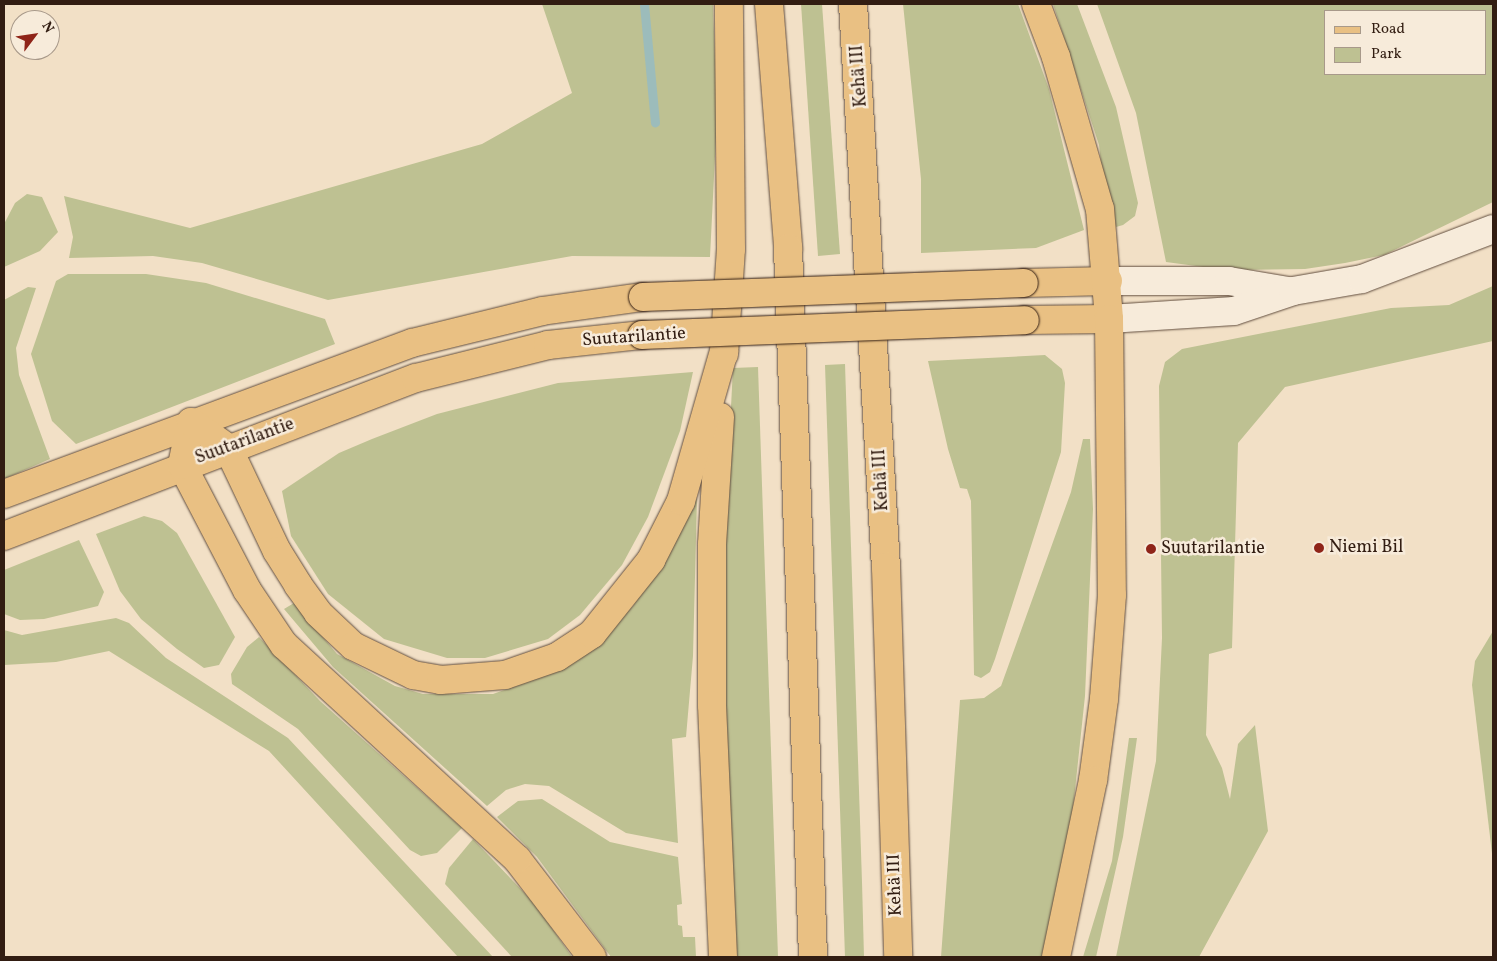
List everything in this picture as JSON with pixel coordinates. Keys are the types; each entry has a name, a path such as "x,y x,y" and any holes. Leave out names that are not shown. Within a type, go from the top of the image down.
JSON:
{"main road":[{"path":"724,957 712,696 712,545 730,249 729,4"},
{"path":"768,4 788,248 813,957"},
{"name":"Kehä III","path":"853,4 886,567 898,957"},
{"path":"1036,4 1095,191 1106,246 1109,319 1112,595 1104,699 1093,780 1056,957"},
{"name":"Suutarilantie","path":"4,494 191,422 412,343 542,311 642,298 1108,281"},
{"name":"Suutarilantie","path":"4,536 182,465 416,378 548,345 642,335 1025,320 1109,319"},
{"path":"592,957 517,859 284,645 247,590 182,465 191,422 228,448 293,576 318,613 354,646 413,675 441,680 505,675 556,657 592,634 651,560 687,483 724,351"}],"street":[{"name":"Suutarilantie","path":"1109,319 1214,314 1293,292 1362,279 1493,229"},
{"name":"Suutarilantie","path":"1108,281 1228,281 1293,292"}],"green space":[{"path":"542,4 713,4 717,116 710,257 572,256 328,300 202,263 153,256 69,258 73,237 64,196 190,228 482,144 572,93"},
{"path":"801,4 822,4 840,254 818,256"},
{"path":"903,4 1018,4 1049,89 1084,230 1036,248 921,253 921,179"},
{"path":"1053,4 1077,4 1116,107 1138,203 1135,216 1123,225 1116,227 1105,198 1099,145"},
{"path":"1097,4 1493,4 1493,202 1384,255 1345,263 1305,269 1226,270 1166,262 1136,113"},
{"path":"27,194 42,197 58,232 40,251 4,267 4,224 15,203"},
{"path":"68,274 146,274 206,283 325,319 335,344 76,444 52,421 31,354 56,281"},
{"path":"1493,286 1493,341 1285,387 1238,443 1232,648 1209,654 1206,735 1222,768 1230,799 1238,744 1255,725 1268,831 1199,957 1116,957 1156,761 1162,638 1159,386 1165,362 1182,349 1391,308 1449,305"},
{"path":"28,287 36,288 16,348 19,375 50,459 4,479 4,300"},
{"path":"1045,355 1062,369 1065,383 1061,452 995,659 990,672 981,678 974,675 971,501 967,489 960,488 948,449 928,361"},
{"path":"845,364 864,957 845,957 825,365"},
{"path":"758,367 778,957 733,957 724,780 725,523 733,368"},
{"path":"693,372 680,431 648,517 622,565 580,615 548,639 485,658 447,658 384,639 328,594 291,536 282,491 339,453 372,439 437,414 558,383"},
{"path":"1083,439 1090,439 1093,509 1085,696 1072,818 1042,957 941,957 960,700 984,698 1001,686 1071,492"},
{"path":"697,498 693,656 686,737 672,739 678,843 626,833 549,786 525,784 506,790 487,806 333,667 284,609 294,603 337,654 395,686 423,694 493,694 555,672 599,640 633,606"},
{"path":"144,516 162,521 177,533 235,637 219,665 204,668 177,649 141,619 120,591 96,534"},
{"path":"79,540 104,592 98,606 44,619 20,620 4,614 4,570"},
{"path":"116,618 129,623 166,658 288,738 493,957 458,957 269,751 109,651 56,662 4,665 4,630 22,635"},
{"path":"1493,631 1493,862 1472,685 1475,661"},
{"path":"259,637 320,701 462,828 437,853 421,856 410,850 298,729 232,684 231,674 247,647"},
{"path":"1129,738 1137,738 1123,837 1096,957 1083,957 1112,861"},
{"path":"542,799 610,842 678,857 682,904 677,905 678,925 682,926 683,937 695,937 696,957 611,957 537,857 497,817 518,801"},
{"path":"473,839 535,904 572,957 512,957 445,884 449,868"}],"waterway":[{"path":"644,4 655,122"}],"place":[{"name":"Niemi Bil","path":"1319,548"},
{"name":"Suutarilantie","path":"1151,549"}]}
